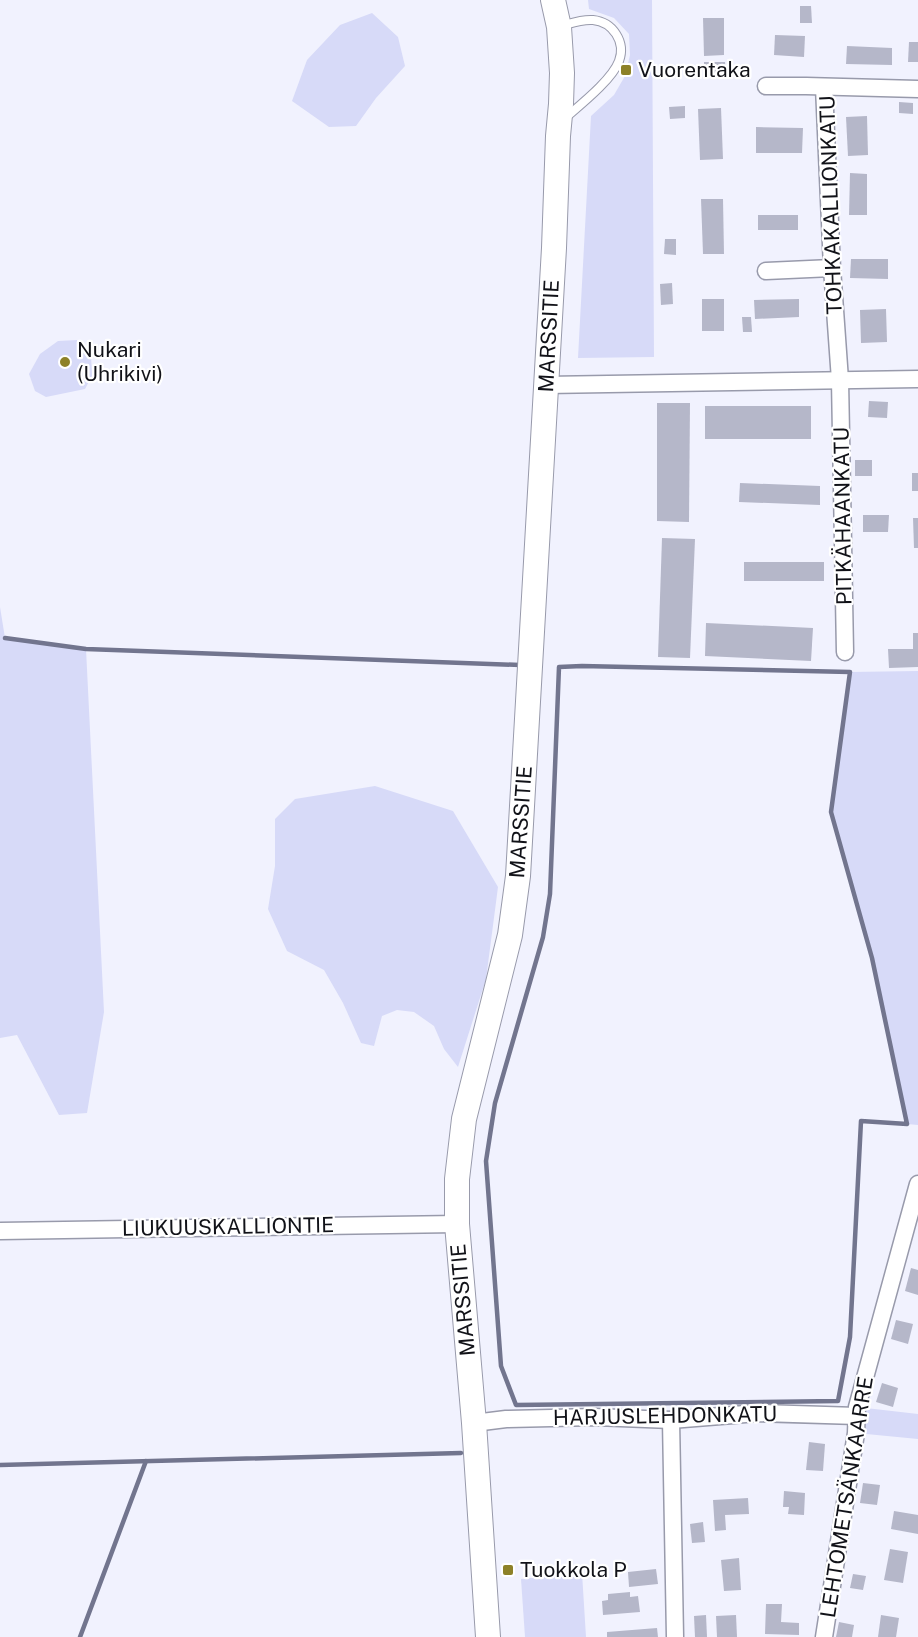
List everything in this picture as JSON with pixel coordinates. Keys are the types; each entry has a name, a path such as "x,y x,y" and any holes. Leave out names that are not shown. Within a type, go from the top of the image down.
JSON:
{"main road":[{"name":"MARSSITIE","path":"488,1637 474,1423 457,1224 457,1179 464,1119 510,935 518,876 562,73 559,27 553,0"}],"street":[{"path":"766,86 824,87"},
{"name":"TOHKAKALLIONKATU","path":"840,380 832,268 824,87 918,89"},
{"path":"766,271 832,268"},
{"path":"546,385 918,379"},
{"name":"PITKÄHAANKATU","path":"840,380 845,652"},
{"name":"LEHTOMETSÄNKAARRE","path":"824,1637 856,1433 857,1407 918,1184"},
{"name":"LIUKUUSKALLIONTIE","path":"0,1231 457,1224"},
{"name":"HARJUSLEHDONKATU","path":"474,1423 506,1419 595,1417 671,1419 758,1413 857,1416"},
{"path":"671,1419 675,1637"}],"lane":[{"path":"559,27 582,20 596,20 609,26 618,34 622,49 619,62 607,79 559,123"}],"shaded area":[{"path":"588,0 652,0 654,357 578,358 591,116 614,95 625,76 630,55 629,34 614,18 589,9"},
{"path":"372,13 398,37 405,66 376,98 356,126 329,127 292,101 307,60 340,25"},
{"path":"77,340 91,354 92,376 85,389 46,397 35,391 29,374 40,354 58,341"},
{"path":"0,607 5,638 86,649 104,1012 87,1113 59,1115 17,1035 0,1038"},
{"path":"918,671 918,1125 907,1124 872,958 831,812 850,672"},
{"path":"375,786 453,811 498,887 486,979 458,1067 444,1049 434,1026 414,1012 397,1010 382,1016 374,1046 361,1043 343,1003 324,970 287,951 268,909 275,866 275,819 295,799"},
{"path":"857,1407 918,1414 918,1439 856,1433"},
{"path":"582,1573 586,1637 525,1637 521,1579"}],"building":[{"path":"800,6 811,6 812,23 800,23"},
{"path":"703,18 724,18 724,55 704,56"},
{"path":"775,35 805,36 804,57 774,55"},
{"path":"909,42 918,42 918,62 908,62"},
{"path":"847,46 892,48 892,65 846,64"},
{"path":"704,62 725,62 726,72 704,73"},
{"path":"899,102 913,103 913,114 899,113"},
{"path":"685,106 685,118 670,119 669,107"},
{"path":"721,108 723,159 700,160 698,109"},
{"path":"867,116 868,155 848,156 846,117"},
{"path":"756,127 803,128 802,153 756,153"},
{"path":"850,173 867,174 867,215 849,215"},
{"path":"701,199 723,199 724,254 703,254"},
{"path":"758,215 798,215 798,230 758,230"},
{"path":"665,239 676,239 676,255 664,254"},
{"path":"851,259 888,259 888,279 850,278"},
{"path":"672,283 673,304 661,305 660,284"},
{"path":"702,299 724,299 724,331 702,331"},
{"path":"799,299 799,317 755,319 754,300"},
{"path":"886,309 887,342 861,343 860,310"},
{"path":"742,317 751,317 752,332 743,332"},
{"path":"869,401 888,402 887,418 868,417"},
{"path":"657,403 690,403 689,522 657,521"},
{"path":"705,406 811,406 811,439 705,439"},
{"path":"855,460 872,460 872,476 855,476"},
{"path":"912,473 918,473 918,491 912,491"},
{"path":"740,483 820,486 820,505 739,502"},
{"path":"863,515 889,515 888,532 863,532"},
{"path":"913,518 918,518 918,548 914,548"},
{"path":"662,538 695,539 690,658 658,657"},
{"path":"744,562 824,562 824,581 744,581"},
{"path":"706,623 813,628 811,661 705,656"},
{"path":"913,633 918,633 918,667 889,668 888,649 913,649"},
{"path":"911,1268 918,1270 918,1295 905,1291"},
{"path":"896,1320 913,1324 908,1344 891,1339"},
{"path":"882,1383 898,1388 893,1407 876,1402"},
{"path":"809,1442 825,1444 823,1471 806,1470"},
{"path":"863,1483 880,1485 877,1505 860,1503"},
{"path":"784,1491 805,1493 804,1515 788,1514 789,1507 783,1507"},
{"path":"748,1498 749,1514 725,1515 726,1530 715,1531 713,1500"},
{"path":"894,1511 918,1515 918,1534 891,1529"},
{"path":"703,1522 705,1542 692,1543 690,1524"},
{"path":"890,1549 908,1552 903,1583 884,1580"},
{"path":"739,1558 741,1590 724,1591 721,1560"},
{"path":"656,1569 658,1584 629,1587 628,1572"},
{"path":"853,1574 866,1576 863,1590 850,1588"},
{"path":"630,1592 630,1597 638,1596 640,1612 603,1615 602,1601 608,1600 608,1594"},
{"path":"766,1604 782,1604 781,1622 799,1623 799,1635 765,1634"},
{"path":"706,1615 707,1637 695,1637 694,1616"},
{"path":"736,1615 737,1637 717,1637 716,1616"},
{"path":"881,1615 899,1618 896,1637 878,1637"},
{"path":"839,1622 854,1625 852,1637 836,1637"},
{"path":"657,1628 658,1637 607,1637 607,1632"}],"waterway":[{"path":"5,638 86,649 520,665"},
{"path":"582,666 850,672 831,812 872,958 907,1124 861,1121 850,1337 838,1401 516,1405 501,1366 486,1161 495,1103 543,937 550,894 559,667 582,666"},
{"path":"0,1465 461,1453"},
{"path":"80,1637 146,1461"}],"place":[{"name":"Vuorentaka","path":"626,70"},
{"name":"Nukari (Uhrikivi)","path":"65,362"},
{"name":"Tuokkola P","path":"508,1570"}]}
